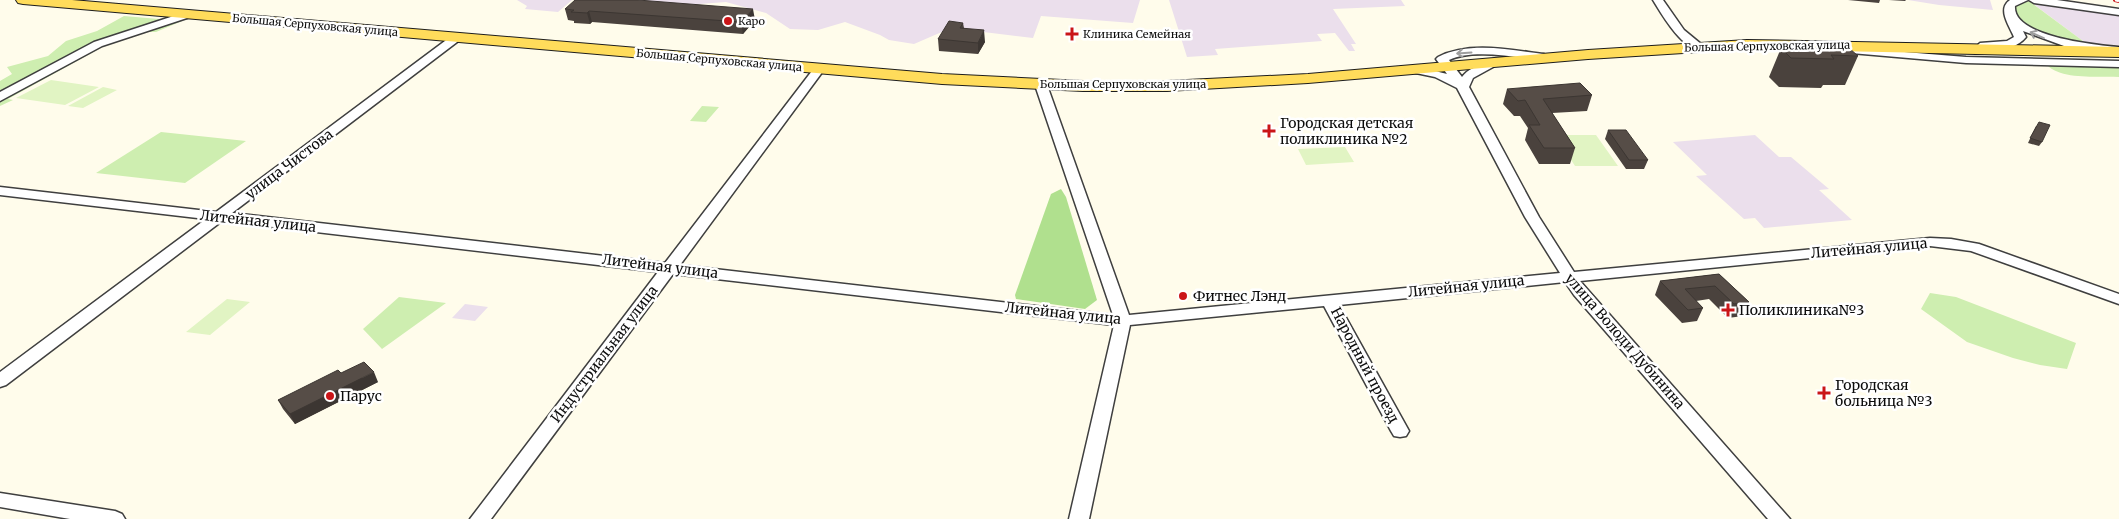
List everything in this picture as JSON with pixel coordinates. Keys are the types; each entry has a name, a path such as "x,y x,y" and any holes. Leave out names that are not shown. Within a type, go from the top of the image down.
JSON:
{"main road":[{"name":"Большая Серпуховская улица","path":"23,0 819,69 1041,85 1164,86 1415,70 1544,57 1697,46 1791,44 2119,51"},
{"name":"Большая Серпуховская улица","path":"1448,67 1488,67 1752,50 2119,58"}],"street":[{"path":"1658,0 1680,32 1697,46"},
{"path":"1940,47 2011,44 2020,37 2009,13 2010,5 2023,0"},
{"path":"2034,0 2119,12"},
{"path":"0,96 98,44 189,14"},
{"path":"2012,20 2037,35 2056,42 2119,51"},
{"name":"улица Чистова","path":"0,382 457,37"},
{"path":"1855,51 1966,60 2119,64"},
{"name":"улица Володи Дубинина","path":"1448,67 1462,86 1528,210 1568,277 1780,519"},
{"path":"1415,70 1438,74 1462,86 1471,72 1488,67"},
{"name":"Индустриальная улица","path":"480,519 819,69"},
{"path":"1041,85 1123,321 1079,519"},
{"name":"Литейная улица","path":"0,190 1123,321 1906,243 1950,243 1974,247 2119,299"},
{"name":"Народный проезд","path":"1329,300 1400,431"},
{"path":"0,500 115,519"}],"shaded area":[{"path":"517,0 572,0 558,12 525,9 527,6"},
{"path":"633,0 1140,0 1133,23 1041,16 1033,38 951,28 914,44 889,40 845,22 818,30 790,29 766,13 726,2 686,5"},
{"path":"1169,0 1401,0 1405,6 1333,9 1356,44 1351,44 1355,51 1349,51 1335,33 1317,34 1322,41 1215,49 1218,55 1187,57"},
{"path":"1908,0 1990,0 1993,10 1939,5"},
{"path":"2032,3 2085,9 2119,16 2119,45 2087,44"},
{"path":"1755,135 1779,157 1791,157 1829,189 1819,190 1852,220 1764,228 1755,218 1744,219 1696,176 1707,175 1673,142"},
{"path":"465,304 488,307 475,321 452,318"}],"green space":[{"path":"2030,1 2084,9 2033,4 2087,44 2057,40 2039,34 2022,23 2014,16 2014,8 2017,3"},
{"path":"2086,9 2119,14 2119,16"},
{"path":"124,16 182,21 156,32 145,32 115,40 8,99 13,100 0,106 0,81 12,74 7,67 48,56 66,41 97,31"},
{"path":"2047,65 2119,66 2119,77 2071,75 2053,70"},
{"path":"51,80 99,87 65,105 16,98"},
{"path":"103,87 117,90 83,108 68,106"},
{"path":"702,106 719,107 706,122 690,121"},
{"path":"161,132 246,141 185,183 96,173"},
{"path":"1555,135 1596,135 1618,166 1575,166"},
{"path":"1345,147 1354,162 1306,165 1298,149"},
{"path":"1061,189 1066,197 1097,300 1085,309 1016,299 1015,295 1051,194"},
{"path":"1930,293 1956,297 2076,343 2067,369 2013,358 1967,342 1921,309"},
{"path":"399,297 446,303 382,349 363,329"},
{"path":"227,299 250,302 210,335 186,332"}],"building":[{"path":"575,0 638,0 753,9 741,22 589,11 587,13 571,12 574,10 565,9"},
{"path":"949,21 963,23 960,28 984,30 978,43 938,39"},
{"path":"1781,48 1849,48 1858,56 1831,55 1834,59 1791,58"},
{"path":"1580,83 1592,95 1543,99 1575,148 1544,148 1529,125 1540,125 1525,100 1518,101 1507,89"},
{"path":"2039,122 2050,125 2042,142 2030,138"},
{"path":"1608,130 1626,130 1648,160 1629,160"},
{"path":"1719,274 1749,302 1734,304 1715,286 1685,289 1703,308 1688,310 1660,281"},
{"path":"364,362 374,372 290,414 278,400 338,370 341,373"}],"railway":[{"path":"2115,0 2119,1"}],"place":[{"name":"Каро","path":"728,21"},
{"name":"Клиника Семейная","path":"1072,34"},
{"name":"Городская детская поликлиника №2","path":"1269,131"},
{"name":"Фитнес Лэнд","path":"1183,296"},
{"name":"Поликлиника№3","path":"1728,310"},
{"name":"Городская больница №3","path":"1824,393"},
{"name":"Парус","path":"330,396"}]}
